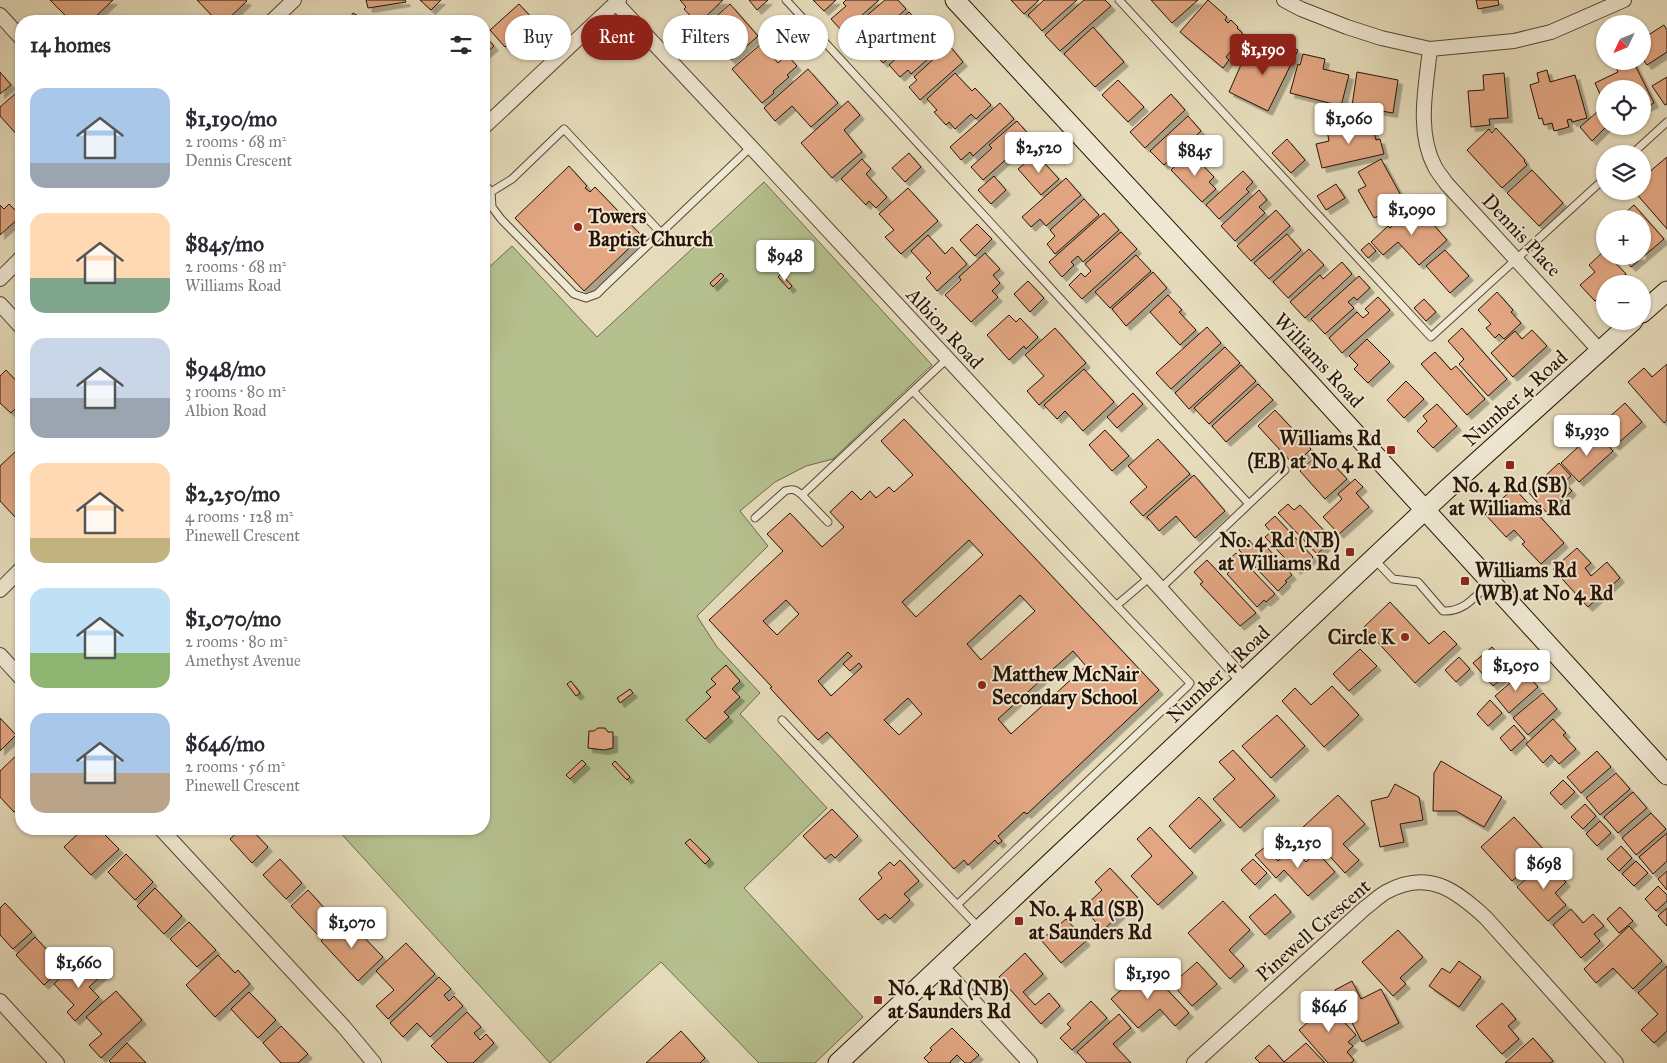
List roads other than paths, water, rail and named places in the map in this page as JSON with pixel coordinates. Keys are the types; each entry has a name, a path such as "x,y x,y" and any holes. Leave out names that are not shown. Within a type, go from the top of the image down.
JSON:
{"main road":[{"name":"Williams Road","path":"955,0 1491,581 1667,775"},
{"path":"1651,305 1667,291"},
{"name":"Number 4 Road","path":"838,1063 1425,510 1624,330"}],"street":[{"path":"278,15 294,0"},
{"path":"1284,0 1301,9 1347,27 1381,38 1430,49 1514,41 1551,32 1624,0"},
{"path":"490,121 618,2"},
{"name":"Albion Road","path":"618,2 1244,681"},
{"path":"0,15 15,31"},
{"name":"Dennis Place","path":"1430,49 1424,118 1429,153 1435,168 1446,183 1600,351"},
{"path":"0,279 15,264"},
{"path":"0,304 15,320"},
{"path":"0,590 15,575"},
{"path":"0,655 15,671"},
{"path":"167,835 344,1027 374,1063"},
{"name":"Pinewell Crescent","path":"1194,1063 1365,908 1385,892 1398,886 1416,882 1440,884 1467,901 1486,918 1614,1062"},
{"path":"941,966 1030,1063"},
{"path":"0,1001 57,1063"}],"lane":[{"path":"786,0 1249,504"},
{"path":"1119,0 1431,337 1596,186"},
{"path":"1642,145 1667,122"},
{"path":"661,233 564,129 512,178 491,192 492,207 501,219 574,294 586,298 596,294 661,233 751,147"},
{"path":"802,495 947,359"},
{"path":"914,391 1190,683 957,905"},
{"path":"1160,589 1285,470"},
{"path":"755,518 786,491 791,489 797,490 828,522"},
{"path":"1374,558 1394,579 1418,582 1443,611 1452,612 1462,608 1491,581"},
{"path":"1117,605 1150,577"},
{"path":"782,720 980,930"}],"place":[{"name":"Towers Baptist Church","path":"578,227"},
{"name":"Williams Rd (EB) at No 4 Rd","path":"1391,450"},
{"name":"No. 4 Rd (SB) at Williams Rd","path":"1510,465"},
{"name":"No. 4 Rd (NB) at Williams Rd","path":"1350,552"},
{"name":"Williams Rd (WB) at No 4 Rd","path":"1465,581"},
{"name":"Circle K","path":"1405,637"},
{"name":"Matthew McNair Secondary School","path":"982,685"},
{"name":"No. 4 Rd (SB) at Saunders Rd","path":"1019,921"},
{"name":"No. 4 Rd (NB) at Saunders Rd","path":"878,1000"}]}
